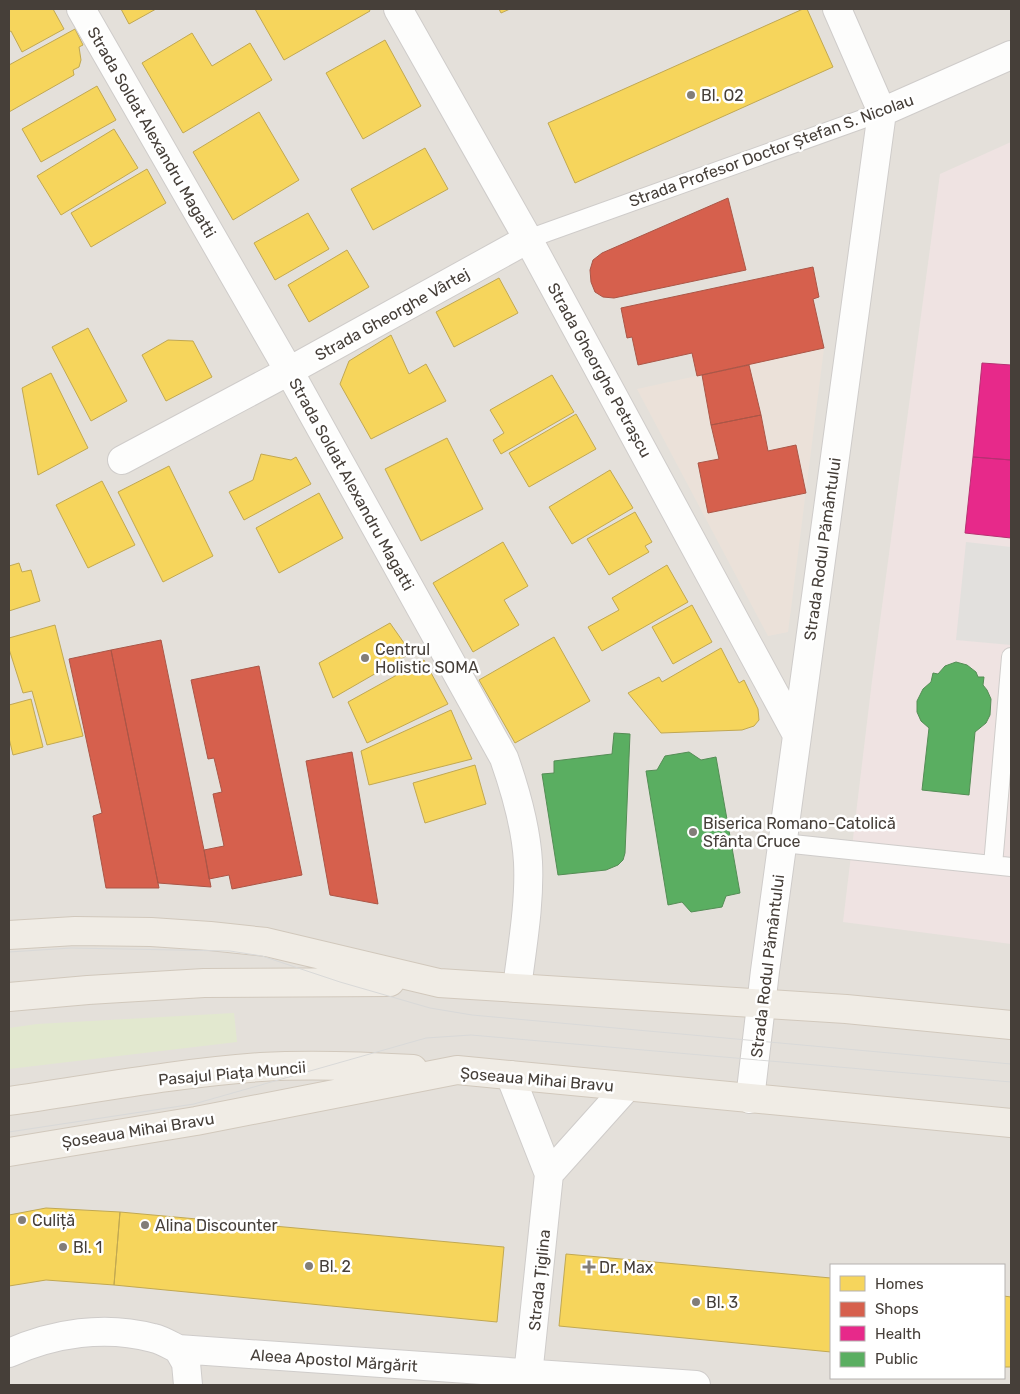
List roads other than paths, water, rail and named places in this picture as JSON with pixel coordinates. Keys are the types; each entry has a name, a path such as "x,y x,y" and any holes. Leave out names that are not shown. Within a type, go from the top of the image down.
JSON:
{"main road":[{"path":"9,935 94,932 210,936 266,942 439,983"},
{"path":"9,997 204,983 439,983 846,1009 1011,1025"},
{"name":"Pasajul Piața Muncii","path":"9,1101 201,1073 261,1067 330,1065 457,1070"},
{"name":"Șoseaua Mihai Bravu","path":"9,1152 196,1122 457,1070 1011,1123"}],"street":[{"name":"Strada Soldat Alexandru Magatti","path":"81,9 289,371 504,758 517,794 524,827 528,863 527,893 517,988"},
{"name":"Strada Gheorghe Petrașcu","path":"398,9 528,239 797,735"},
{"path":"837,9 882,112"},
{"name":"Strada Profesor Doctor Ștefan S. Nicolau","path":"882,112 1011,55"},
{"name":"Strada Rodul Pământului","path":"750,1099 761,1004 882,112"},
{"name":"Strada Gheorghe Vârtej","path":"122,460 289,371 528,239"},
{"path":"510,1075 549,1174 627,1087"},
{"name":"Strada Țiglina","path":"528,1380 549,1174"},
{"path":"9,1353 47,1339 87,1332 120,1332 155,1338 178,1349 186,1363 188,1385"},
{"name":"Aleea Apostol Mărgărit","path":"178,1349 528,1380 696,1385"}],"lane":[{"name":"Strada Profesor Doctor Ștefan S. Nicolau","path":"528,239 882,112"},
{"path":"993,866 1011,658"},
{"path":"783,843 1011,867"}],"tram line":[{"path":"9,952 71,948 230,951 262,956 340,982 430,1008 472,1015 1011,1064"},
{"path":"9,1132 194,1104 426,1038 471,1035 1011,1082"}],"place":[{"name":"Bl. O2","path":"691,95"},
{"name":"Centrul Holistic SOMA","path":"365,658"},
{"name":"Biserica Romano-Catolică Sfânta Cruce","path":"693,832"},
{"name":"Culiță","path":"22,1220"},
{"name":"Alina Discounter","path":"145,1225"},
{"name":"Bl. 1","path":"63,1247"},
{"name":"Bl. 2","path":"309,1266"},
{"name":"Dr. Max","path":"589,1267"},
{"name":"Bl. 3","path":"696,1302"}]}
